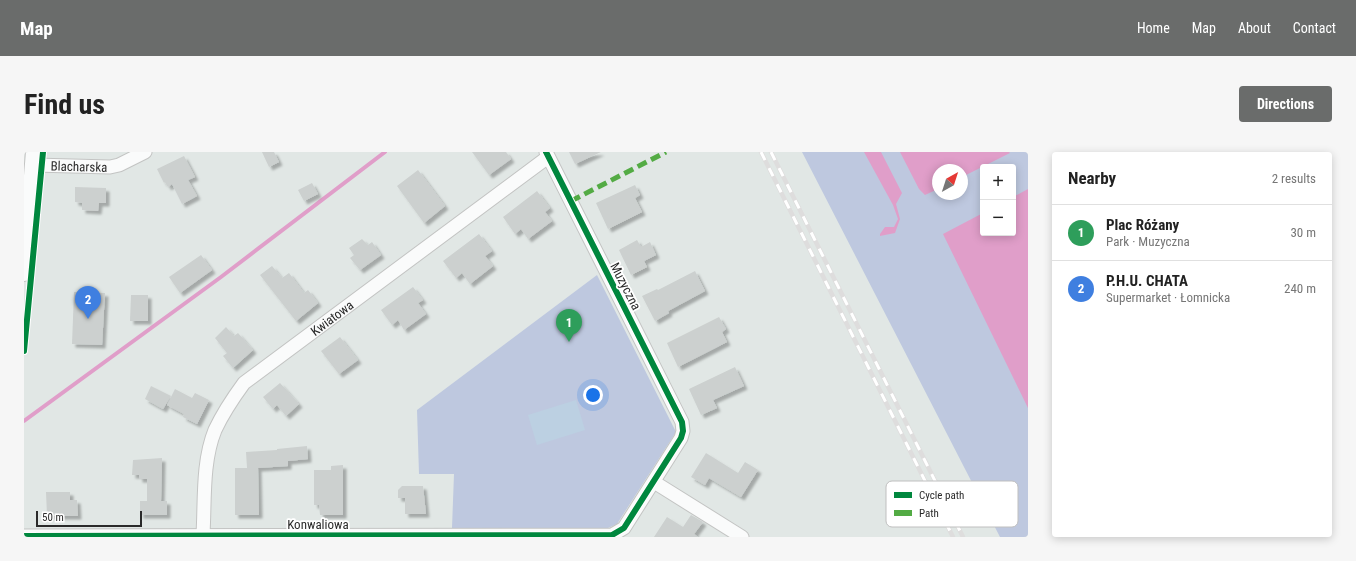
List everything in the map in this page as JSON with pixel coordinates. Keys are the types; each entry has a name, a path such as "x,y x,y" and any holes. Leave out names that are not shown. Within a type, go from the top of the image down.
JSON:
{"street":[{"name":"Blacharska","path":"34,159 110,167 120,165 145,152"},
{"name":"Muzyczna","path":"547,154 682,422 683,431 681,438 654,482"},
{"name":"Kwiatowa","path":"203,534 207,465 215,432 228,406 244,383 547,154"},
{"path":"24,273 34,159"},
{"path":"654,482 742,537"},
{"name":"Konwaliowa","path":"24,536 203,534 289,536 612,535 624,528 654,482"}],"shaded area":[{"path":"802,152 1028,152 1028,537 1000,537 995,527 1018,527 1018,481 971,481"},
{"path":"864,152 881,152 902,193 896,204 900,219 895,233 880,236 885,227 894,227 898,219 893,205"},
{"path":"900,152 1010,153 988,164 980,164 980,168 968,174 968,164 932,164 932,192 925,195 919,189"},
{"path":"1028,189 1028,408 943,234 980,215 980,236 1016,236 1016,195"},
{"path":"597,275 676,432 617,524 608,528 452,528 454,474 419,474 417,410"},
{"path":"576,400 585,430 537,445 528,415"}],"building":[{"path":"262,152 274,152 279,162 269,167"},
{"path":"472,152 506,152 511,159 489,175"},
{"path":"569,152 601,152 575,164"},
{"path":"184,156 195,177 188,180 197,196 182,204 172,184 168,187 165,182 164,183 157,169"},
{"path":"418,170 445,206 424,223 397,186"},
{"path":"312,183 318,194 304,201 298,190"},
{"path":"635,185 640,195 635,198 642,212 608,229 596,203"},
{"path":"75,187 106,188 106,203 99,203 98,211 82,210 82,203 75,202"},
{"path":"537,191 550,208 545,212 552,221 528,239 521,229 515,234 503,217"},
{"path":"479,234 492,251 485,256 493,266 470,284 462,273 456,278 443,261"},
{"path":"362,239 368,245 372,242 381,255 360,270 350,258 354,255 349,248"},
{"path":"637,240 641,247 650,242 656,255 644,261 647,267 631,275 619,250"},
{"path":"201,255 212,270 180,293 169,277"},
{"path":"272,266 282,278 289,273 304,293 308,290 318,303 296,321 260,275"},
{"path":"695,271 705,291 668,311 669,313 655,321 642,296 657,289 658,290"},
{"path":"413,287 423,300 418,303 426,314 404,330 398,320 392,325 381,310"},
{"path":"74,292 105,293 102,345 72,344"},
{"path":"131,295 148,295 148,321 130,321"},
{"path":"719,317 726,329 722,332 727,342 678,367 667,343"},
{"path":"226,327 234,336 238,333 253,350 233,368 223,356 227,353 215,338"},
{"path":"340,337 358,360 339,374 321,351"},
{"path":"735,367 744,386 713,400 717,408 701,415 689,389"},
{"path":"280,383 299,404 286,416 277,405 273,409 263,397"},
{"path":"151,386 171,396 163,409 145,399"},
{"path":"175,389 192,398 195,393 209,400 197,424 183,417 184,414 167,405"},
{"path":"307,446 308,459 288,461 288,466 258,468 259,515 235,515 235,468 247,468 246,452"},
{"path":"706,453 738,473 745,462 758,470 741,497 709,478 705,485 691,477"},
{"path":"162,458 161,501 167,501 167,515 140,515 140,501 147,501 147,479 139,479 139,475 132,475 133,460"},
{"path":"343,465 343,515 320,515 319,505 314,505 314,470 331,470 331,466"},
{"path":"402,486 423,486 426,514 405,514 405,498 398,498 398,490"},
{"path":"46,492 70,492 70,500 77,500 78,516 47,516"},
{"path":"691,515 703,522 694,534 698,537 654,537 667,517 683,527"}],"waterway":[{"path":"24,421 221,277 385,152"}],"railway":[{"path":"761,152 925,481"},
{"path":"771,152 935,481"},
{"path":"948,527 953,537"},
{"path":"958,527 963,537"}],"marked path":[{"path":"571,201 666,152"}],"cycle path":[{"path":"24,351 43,152"},
{"path":"24,536 612,535 624,528 681,438 683,431 682,422 546,152"}],"place":[{"name":"P.H.U. CHATA","path":"88,319"},
{"name":"Plac Różany","path":"569,342"}]}
